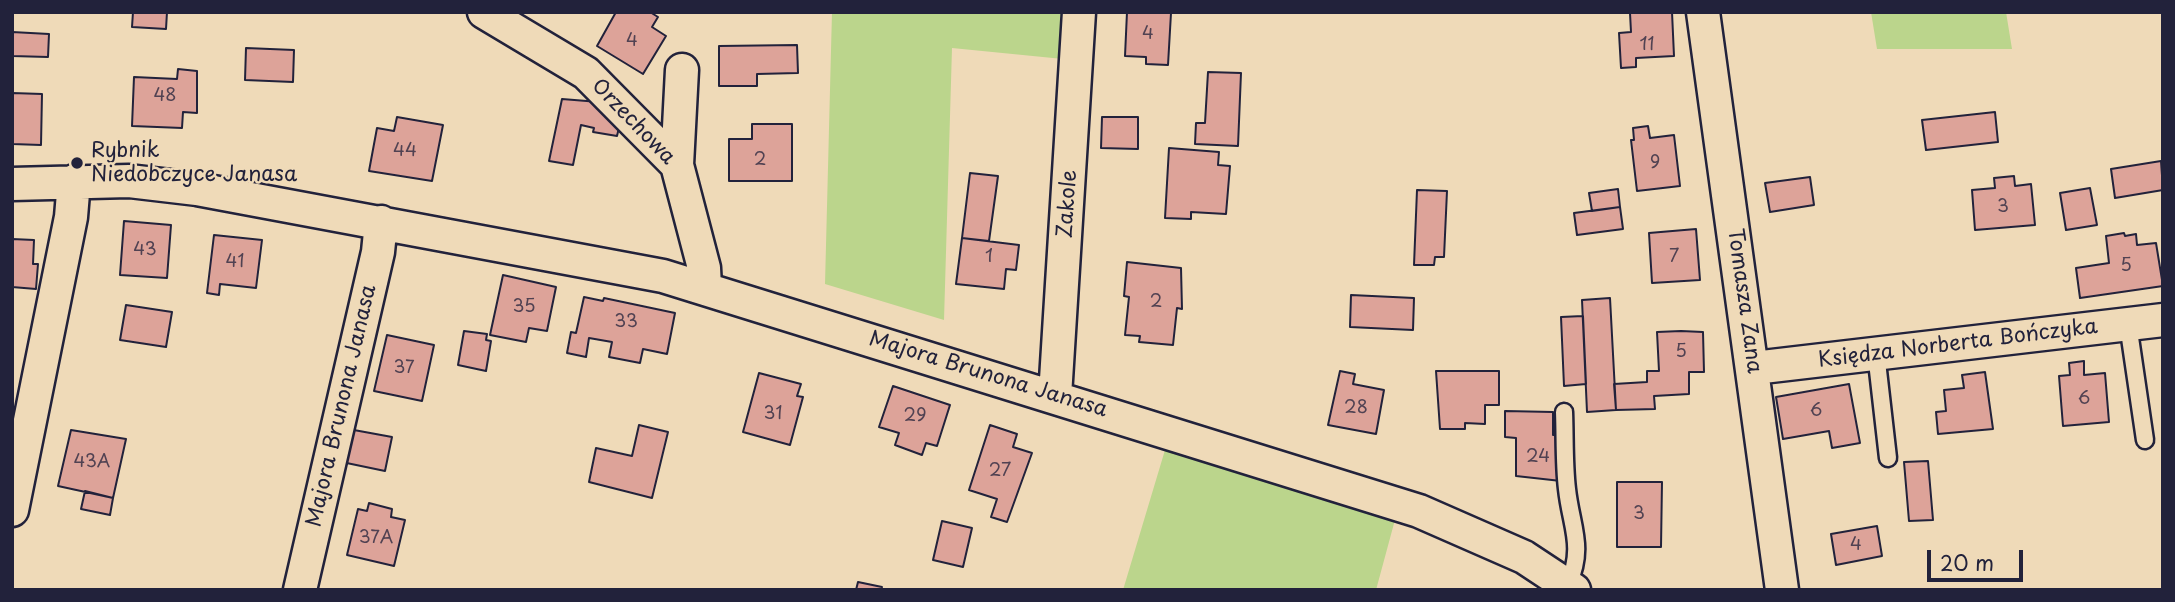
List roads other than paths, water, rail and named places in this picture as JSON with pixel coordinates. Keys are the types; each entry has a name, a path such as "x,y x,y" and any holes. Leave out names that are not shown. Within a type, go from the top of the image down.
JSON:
{"street":[{"name":"Orzechowa","path":"484,12 586,73 677,165 704,268 705,287"},
{"name":"Zakole","path":"1055,396 1079,12"},
{"name":"Tomasza Zana","path":"1703,12 1754,368 1782,590"},
{"path":"677,165 682,70"},
{"path":"12,510 71,217 74,181"},
{"name":"Majora Brunona Janasa","path":"12,184 129,181 197,189 648,273 705,287 1419,511 1499,545 1571,587"},
{"name":"Majora Brunona Janasa","path":"300,590 378,252 381,222"},
{"name":"Księdza Norberta Bończyka","path":"1754,368 2163,320"}],"lane":[{"path":"2128,324 2145,440"},
{"path":"1875,353 1888,458"},
{"path":"1564,412 1567,489 1578,549 1571,587"}],"place":[{"name":"Rybnik Niedobczyce Janasa","path":"77,163"}]}
